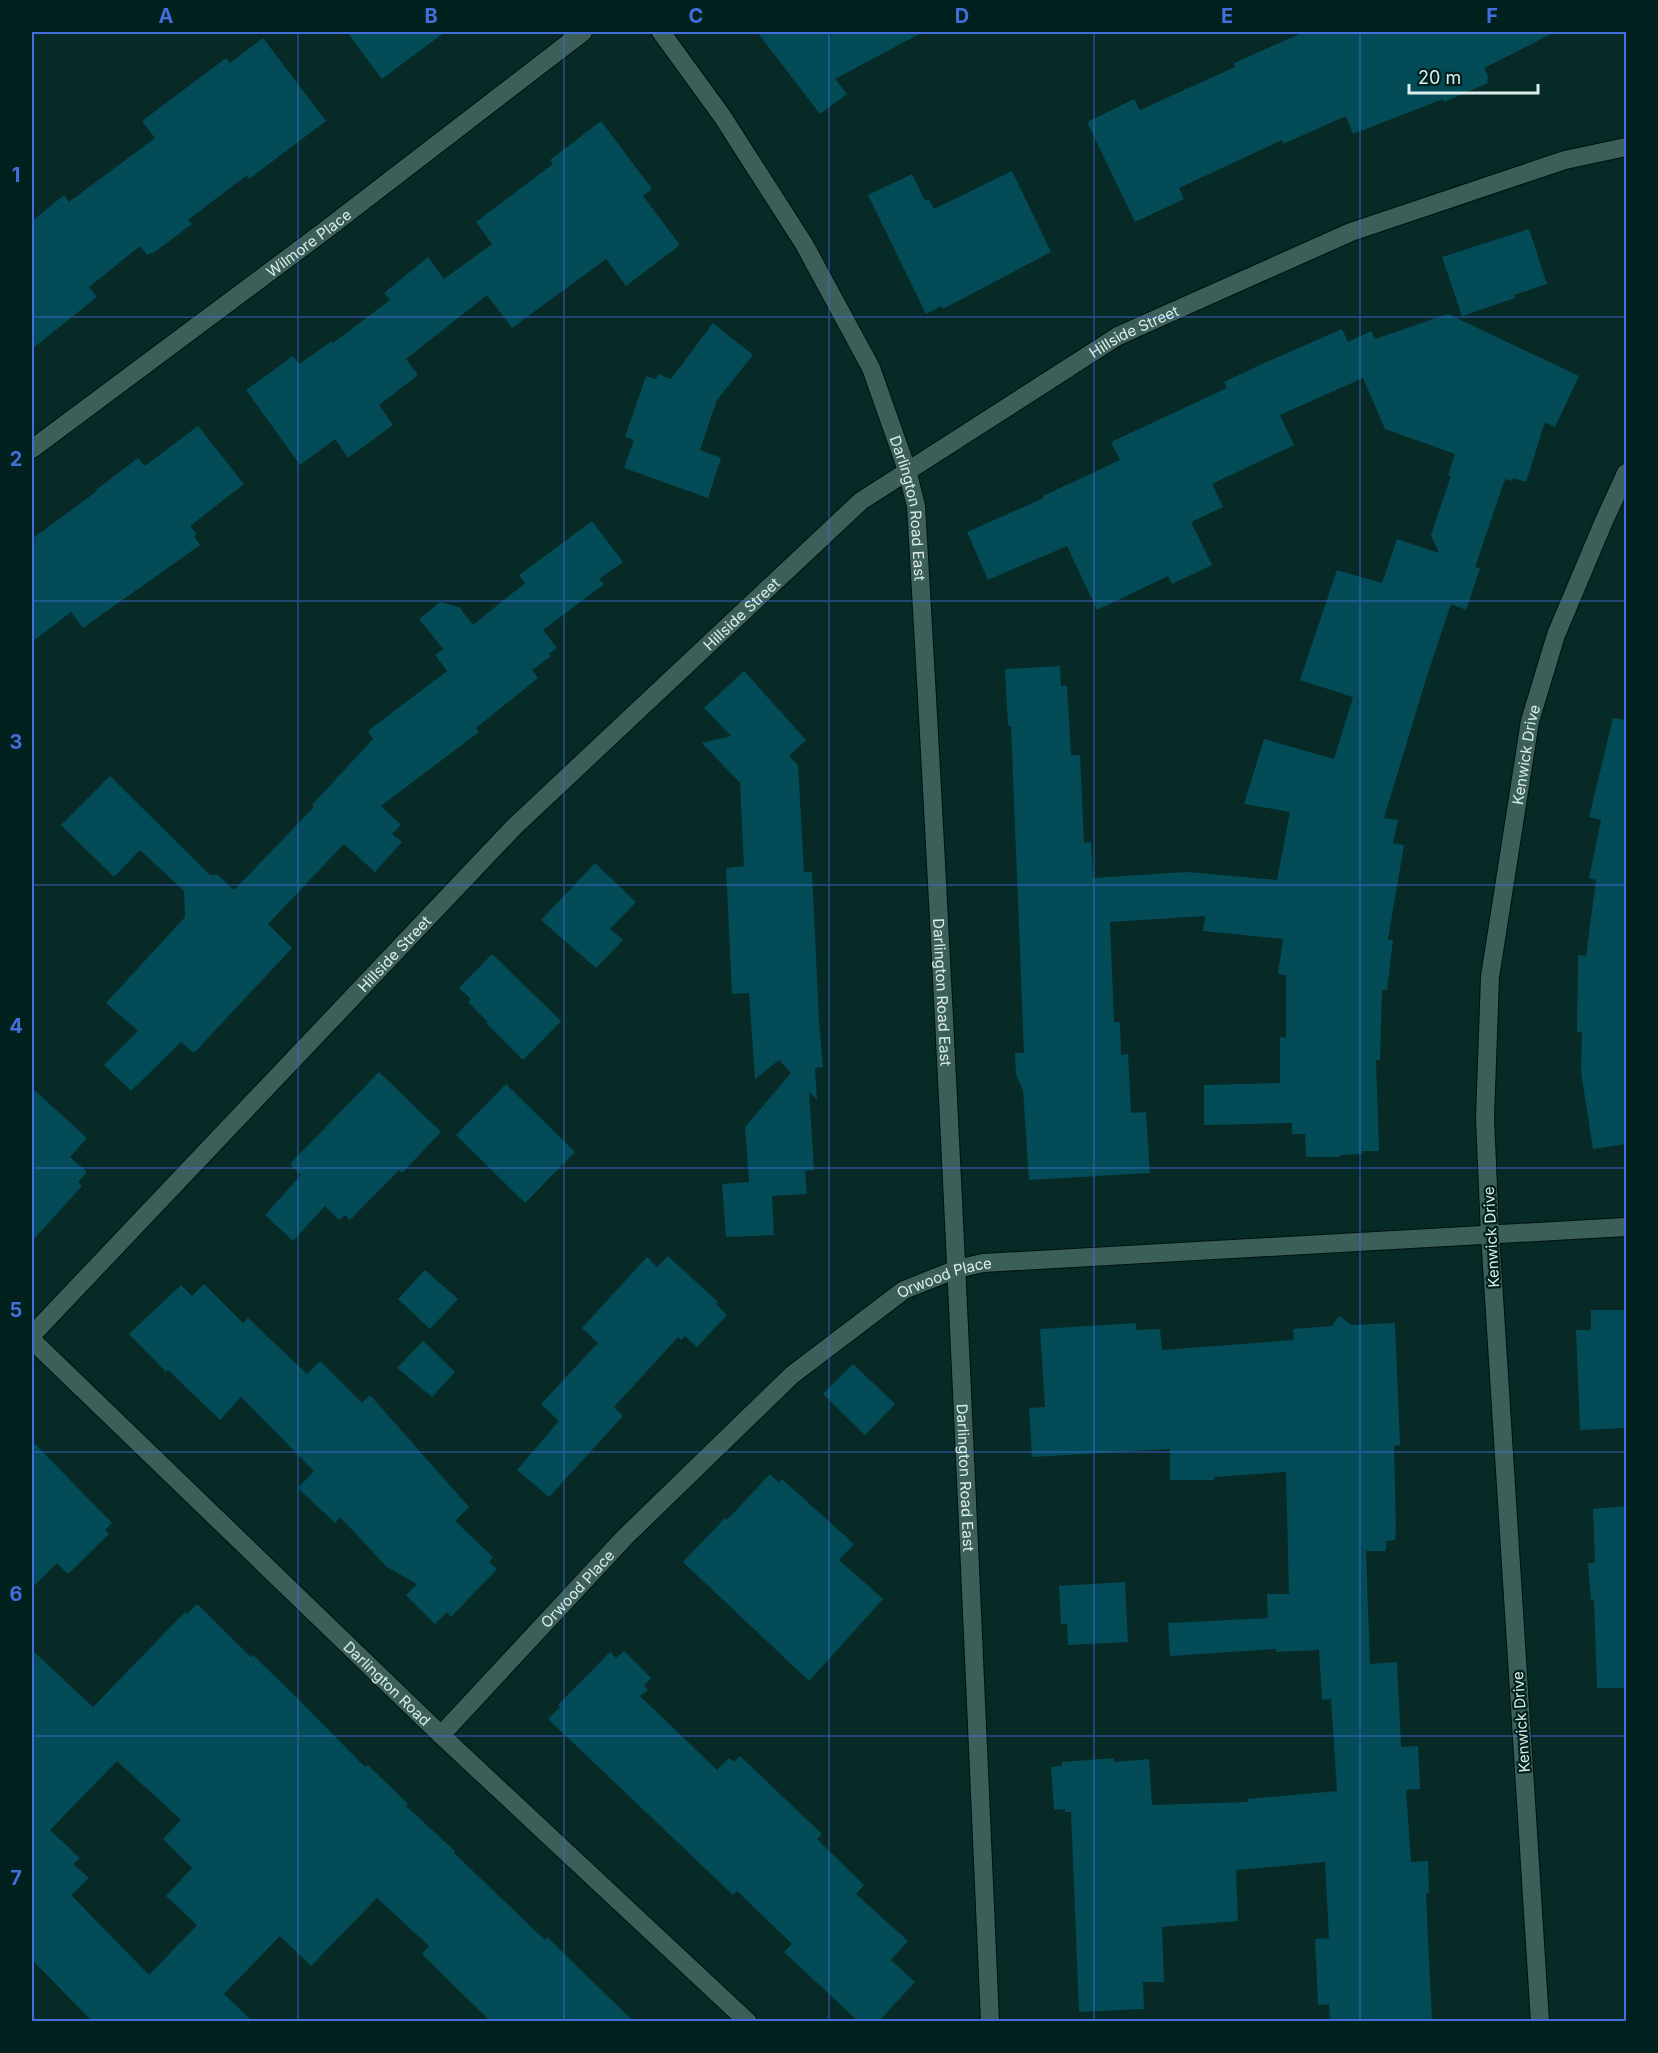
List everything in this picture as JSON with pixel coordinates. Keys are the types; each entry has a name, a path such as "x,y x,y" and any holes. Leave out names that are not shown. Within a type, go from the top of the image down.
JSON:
{"street":[{"name":"Wilmore Place","path":"32,449 323,232 583,32"},
{"name":"Darlington Road East","path":"661,32 722,116 804,244 871,368 907,470 916,506 957,1269 990,2022"},
{"name":"Hillside Street","path":"32,1335 514,827 861,501 1129,332 1351,232 1565,160 1626,147"},
{"name":"Kenwick Drive","path":"1540,2022 1490,1234 1485,1118 1490,977 1530,721 1556,635 1626,473"},
{"name":"Orwood Place","path":"441,1735 625,1537 792,1375 904,1290 957,1269 983,1263 1626,1227"},
{"name":"Darlington Road","path":"32,1340 441,1735 748,2022"}],"building":[{"path":"347,32 445,32 382,79"},
{"path":"757,32 923,32 835,79 847,94 820,114"},
{"path":"1304,32 1555,32 1484,68 1489,79 1488,83 1444,102 1443,99 1353,134 1346,116 1283,144 1282,140 1179,188 1184,199 1135,222 1087,122 1134,99 1140,110 1235,67 1234,63"},
{"path":"263,38 326,121 249,179 247,175 188,220 192,224 152,254 147,255 140,246 89,287 97,297 32,349 32,221 64,195 69,202 155,138 142,121 226,58 230,63"},
{"path":"601,121 652,189 643,196 680,245 626,286 606,259 512,328 487,295 406,359 418,375 379,405 393,425 348,458 335,439 300,465 246,390 293,356 299,364 332,341 333,343 390,300 384,293 428,257 444,279 492,244 476,222 553,164 550,160"},
{"path":"1012,171 1051,252 943,309 941,306 926,314 868,195 912,174 925,201 929,199 934,209"},
{"path":"1529,229 1547,284 1514,295 1515,298 1462,316 1442,257"},
{"path":"1448,314 1579,376 1555,427 1545,422 1526,482 1513,478 1512,481 1505,479 1475,567 1480,568 1466,610 1451,604 1384,818 1398,820 1393,843 1404,845 1388,939 1393,940 1387,990 1382,990 1380,1060 1376,1060 1379,1151 1362,1151 1363,1154 1340,1155 1340,1157 1306,1157 1305,1134 1292,1134 1292,1123 1204,1125 1204,1085 1280,1083 1280,1037 1286,1038 1286,975 1278,974 1283,939 1203,931 1205,916 1110,922 1114,1022 1120,1022 1121,1055 1128,1054 1131,1113 1146,1112 1150,1173 1029,1180 1023,1090 1016,1075 1015,1053 1024,1053 1011,726 1008,726 1005,669 1060,666 1061,686 1067,686 1071,755 1080,755 1084,843 1091,842 1093,878 1187,872 1277,880 1290,812 1244,804 1264,739 1334,759 1353,697 1300,680 1337,570 1382,583 1397,539 1439,553 1431,535 1451,476 1448,475 1455,454 1385,429 1363,378 1280,415 1294,445 1212,484 1223,507 1191,522 1212,565 1172,584 1168,576 1097,610 1067,546 988,580 967,532 1044,498 1043,496 1120,460 1111,442 1227,388 1224,382 1264,363 1342,329 1348,342 1371,331 1375,339"},
{"path":"713,323 753,355 717,400 700,450 721,458 708,498 624,468 634,440 625,437 646,376 656,379 658,374 671,379"},
{"path":"198,426 244,484 190,526 197,534 194,536 200,545 83,628 71,612 32,642 32,539 138,458 145,466"},
{"path":"592,521 623,562 599,579 604,584 543,630 557,648 549,654 551,656 532,670 538,678 476,728 479,732 381,806 401,825 392,834 402,842 375,872 344,844 268,924 292,948 194,1053 181,1042 131,1091 104,1065 138,1031 106,1003 185,917 184,891 140,850 114,877 61,825 110,776 210,875 218,875 234,890 314,807 312,805 373,739 368,731 447,671 435,655 443,649 419,619 440,602 459,607 473,625 525,583 519,575"},
{"path":"744,671 806,740 789,756 798,765 804,872 812,872 823,1067 815,1068 817,1100 809,1091 814,1170 805,1171 807,1194 772,1196 774,1235 726,1237 722,1184 749,1182 745,1127 791,1073 779,1060 755,1079 749,993 732,994 726,868 744,866 740,783 702,743 731,736 704,708"},
{"path":"1613,718 1626,720 1626,1144 1593,1149 1581,1072 1582,1032 1577,1032 1578,955 1586,956 1596,880 1589,878 1601,820 1589,817"},
{"path":"595,863 636,902 610,929 623,940 596,968 541,920"},
{"path":"492,954 561,1021 523,1060 486,1023 488,1022 468,1002 471,999 459,988"},
{"path":"379,1072 441,1132 402,1173 399,1170 350,1220 345,1215 339,1220 325,1206 293,1241 265,1215 301,1175 290,1164"},
{"path":"506,1084 575,1152 525,1203 456,1135"},
{"path":"32,1088 87,1138 70,1157 87,1172 78,1182 82,1186 32,1241"},
{"path":"668,1256 718,1302 716,1304 727,1315 697,1347 685,1336 681,1340 678,1337 614,1407 623,1416 549,1497 517,1470 559,1421 541,1404 598,1343 582,1328 647,1257 657,1267"},
{"path":"425,1270 458,1299 430,1329 398,1299"},
{"path":"204,1284 243,1323 248,1318 307,1374 320,1361 362,1403 370,1395 469,1507 455,1521 493,1557 489,1562 497,1569 451,1617 447,1612 435,1624 406,1595 417,1584 387,1567 340,1517 335,1523 298,1488 314,1471 241,1397 220,1420 168,1370 166,1372 129,1334 181,1285 192,1296"},
{"path":"1591,1310 1626,1310 1626,1428 1580,1430 1576,1330 1591,1330"},
{"path":"1339,1316 1352,1325 1395,1323 1400,1445 1394,1446 1396,1529 1395,1540 1386,1541 1386,1551 1366,1551 1370,1664 1397,1662 1401,1747 1418,1746 1420,1789 1406,1790 1411,1862 1428,1861 1429,1893 1426,1894 1432,2022 1330,2022 1329,2004 1318,2005 1315,1939 1329,1938 1325,1862 1236,1870 1238,1921 1162,1927 1164,1982 1143,1982 1144,2009 1079,2012 1071,1812 1065,1812 1065,1809 1054,1810 1051,1767 1062,1766 1062,1762 1114,1758 1115,1762 1149,1759 1152,1805 1248,1802 1247,1799 1337,1791 1331,1699 1322,1700 1319,1650 1276,1652 1276,1649 1170,1656 1168,1623 1268,1618 1267,1594 1289,1594 1286,1472 1214,1477 1214,1480 1170,1480 1170,1449 1032,1457 1029,1408 1045,1407 1040,1329 1136,1323 1136,1330 1160,1329 1162,1350 1294,1340 1293,1329 1332,1326"},
{"path":"423,1341 455,1372 432,1397 397,1368"},
{"path":"853,1364 895,1404 865,1435 823,1394"},
{"path":"32,1441 112,1523 105,1530 109,1534 68,1574 57,1563 32,1588"},
{"path":"770,1474 779,1483 782,1479 854,1544 839,1560 883,1599 809,1681 683,1562"},
{"path":"1626,1506 1626,1688 1597,1688 1594,1600 1591,1600 1588,1563 1595,1563 1593,1509"},
{"path":"1125,1582 1128,1642 1068,1645 1067,1624 1061,1624 1059,1586"},
{"path":"197,1604 251,1657 253,1655 365,1767 368,1765 408,1804 406,1806 455,1851 454,1853 545,1940 547,1937 634,2022 491,2022 422,1954 429,1946 377,1898 311,1966 280,1936 224,1994 253,2022 93,2022 32,1960 32,1650 93,1707 185,1612 187,1614","holes":["117,1761 181,1820 163,1839 192,1868 166,1896 197,1925 149,1975 71,1895 89,1878 73,1864 80,1858 50,1830"]},
{"path":"624,1651 651,1678 644,1686 648,1690 640,1696 717,1770 729,1758 734,1762 740,1756 822,1834 817,1839 864,1885 856,1894 908,1941 891,1960 915,1982 878,2022 859,2022 784,1952 792,1944 737,1891 733,1895 548,1719 560,1707 558,1705 610,1652 616,1658"}]}
